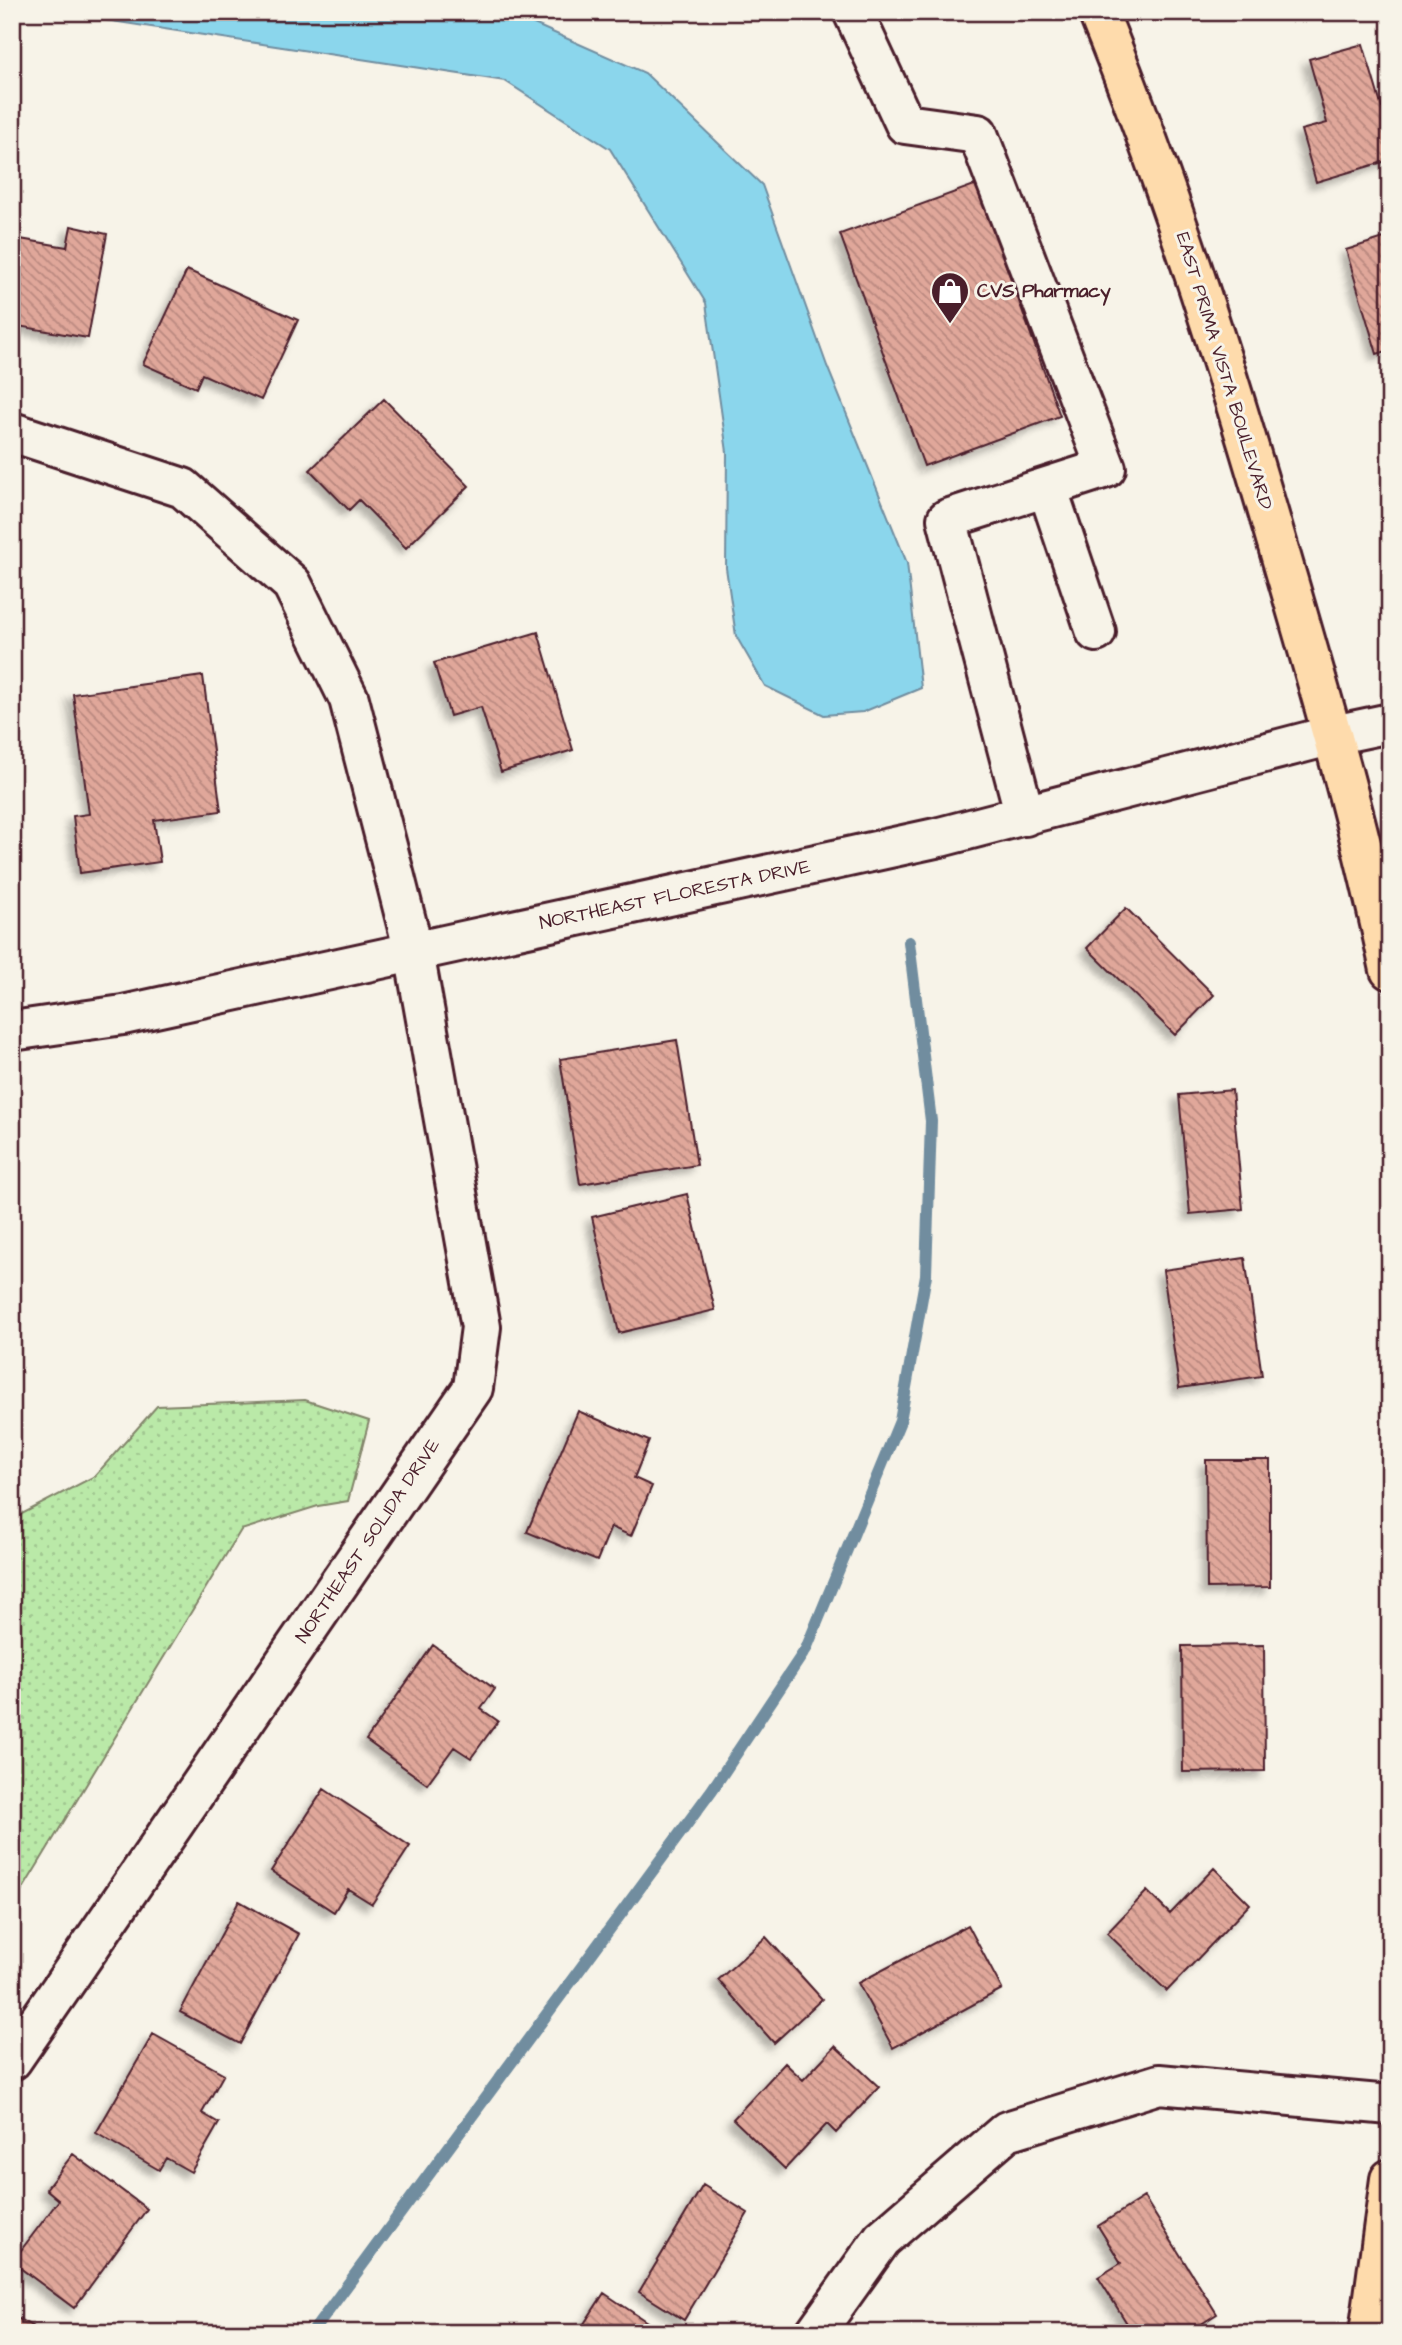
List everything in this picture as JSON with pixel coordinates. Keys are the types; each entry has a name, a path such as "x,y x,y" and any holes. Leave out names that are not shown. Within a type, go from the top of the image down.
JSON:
{"main road":[{"name":"EAST PRIMA VISTA BOULEVARD","path":"1098,12 1148,134 1223,357 1333,735 1368,865 1390,970"},
{"path":"1369,2333 1390,2179"}],"street":[{"path":"853,12 905,124 978,134 1106,468 947,519 1025,816"},
{"name":"NORTHEAST SOLIDA DRIVE","path":"12,432 183,488 292,584 349,699 414,952 481,1327 473,1388 12,2060"},
{"path":"1047,487 1096,632"},
{"name":"NORTHEAST FLORESTA DRIVE","path":"12,1031 123,1015 1025,816 1333,735 1390,723"},
{"path":"815,2333 882,2239 1007,2131 1159,2084 1390,2105"}],"green space":[{"path":"305,1400 369,1421 348,1501 318,1506 241,1530 12,1907 12,1519 95,1476 157,1406"}],"water":[{"path":"53,12 483,12 525,20 645,73 762,185 827,366 907,563 921,688 863,712 824,715 765,686 736,636 726,568 727,452 706,303 610,149 505,81"}],"building":[{"path":"1363,44 1382,108 1390,106 1390,160 1316,182 1301,130 1327,123 1309,59"},
{"name":"CVS Pharmacy","path":"977,184 1060,416 924,466 840,234"},
{"path":"71,226 107,234 88,338 12,325 12,278 20,239 67,247"},
{"path":"1390,236 1390,350 1377,354 1346,250"},
{"path":"187,270 298,320 261,400 202,374 196,388 143,364"},
{"path":"384,399 469,486 406,548 359,500 349,510 310,470"},
{"path":"538,632 573,750 501,772 481,707 450,716 434,663"},
{"path":"203,676 221,811 154,820 160,862 80,873 73,816 89,814 73,694"},
{"path":"1126,908 1214,995 1175,1035 1087,948"},
{"path":"677,1040 697,1165 580,1184 560,1059"},
{"path":"1232,1090 1243,1209 1190,1214 1179,1095"},
{"path":"687,1194 715,1310 619,1333 592,1217"},
{"path":"1245,1258 1262,1376 1179,1388 1163,1270"},
{"path":"578,1411 649,1441 634,1478 652,1486 631,1536 611,1527 597,1561 527,1532"},
{"path":"1206,1460 1270,1460 1270,1587 1207,1588"},
{"path":"433,1645 495,1689 481,1709 498,1721 471,1758 454,1747 427,1784 366,1740"},
{"path":"1264,1645 1265,1771 1183,1772 1182,1646"},
{"path":"324,1789 410,1846 372,1904 348,1889 334,1912 271,1871"},
{"path":"1214,1868 1250,1904 1167,1991 1107,1933 1147,1891 1170,1914"},
{"path":"239,1901 299,1934 240,2044 180,2012"},
{"path":"968,1925 1002,1989 893,2048 858,1983"},
{"path":"766,1937 822,1999 774,2043 718,1980"},
{"path":"153,2034 224,2074 202,2113 219,2123 191,2172 166,2158 159,2170 96,2133"},
{"path":"835,2046 879,2087 836,2133 827,2124 785,2169 733,2119 785,2063 803,2080"},
{"path":"73,2154 147,2209 74,2308 12,2262 59,2200 46,2189"},
{"path":"703,2185 748,2213 684,2320 639,2292"},
{"path":"1144,2197 1217,2314 1187,2333 1133,2333 1098,2277 1121,2263 1098,2226"},
{"path":"604,2293 656,2328 653,2333 578,2333"},
{"path":"12,2315 44,2333 12,2333"}],"waterway":[{"path":"312,2333 712,1790 806,1649 900,1421 926,1275 931,1121 909,942"}],"place":[{"name":"CVS Pharmacy","path":"950,325"}]}
